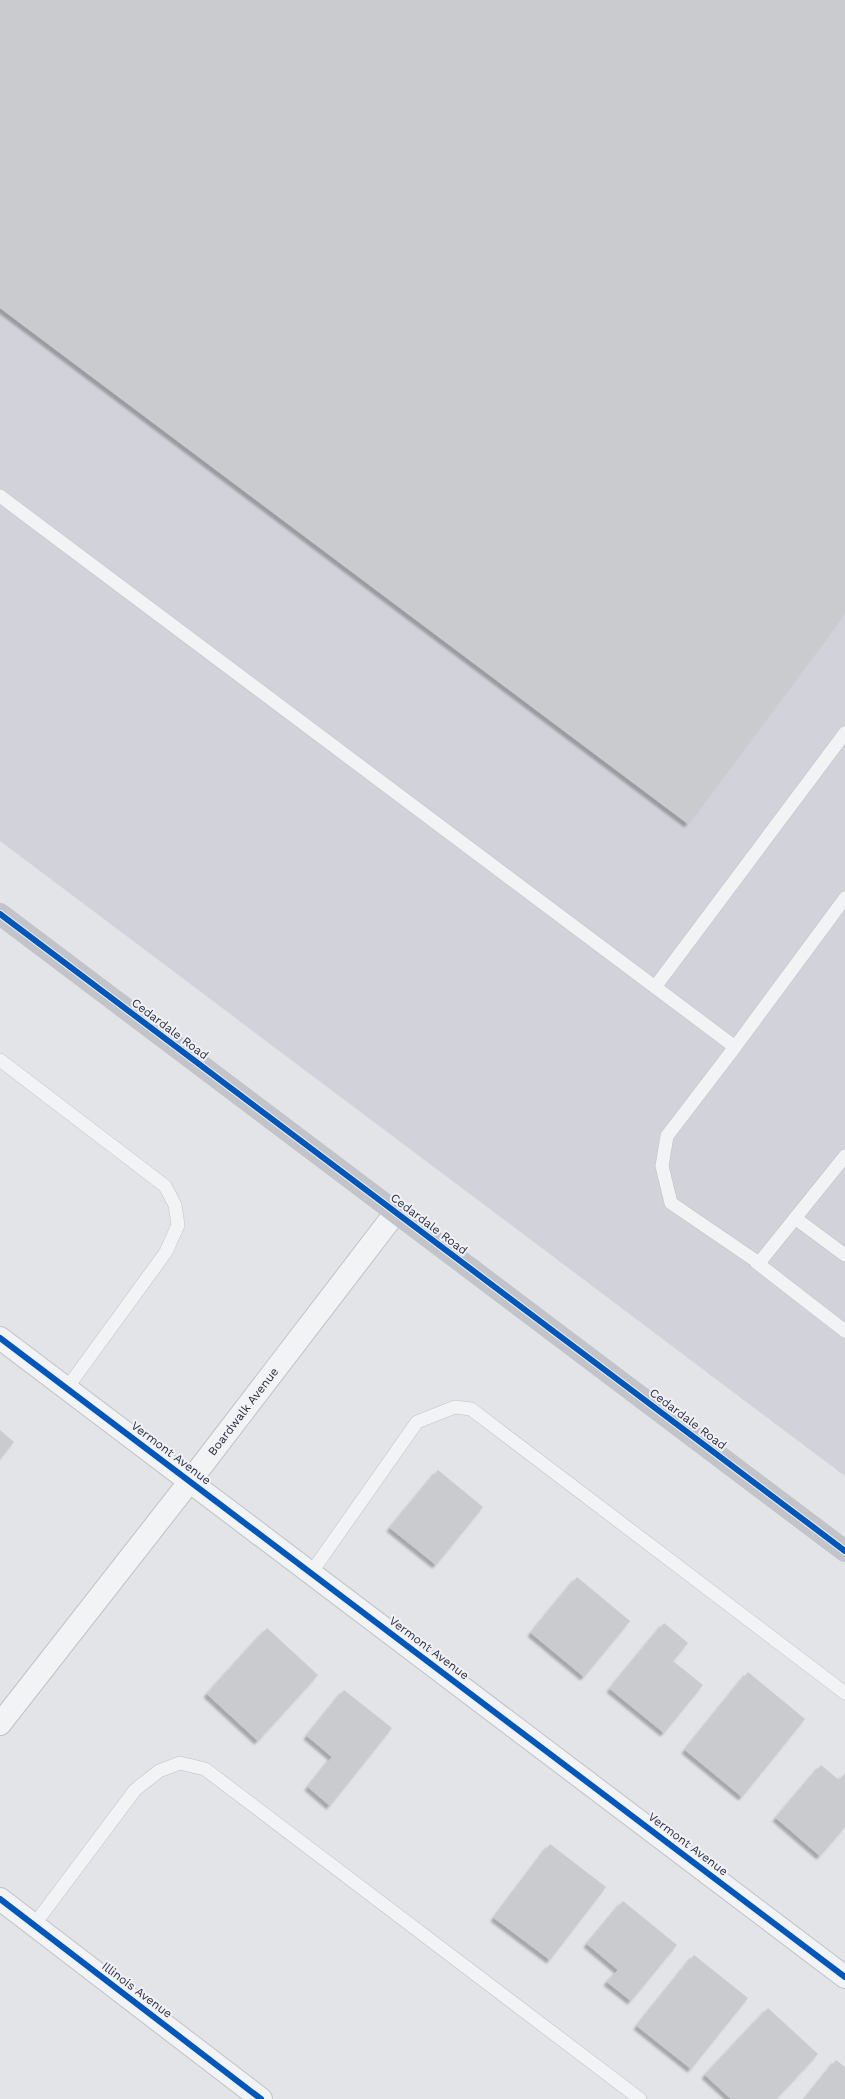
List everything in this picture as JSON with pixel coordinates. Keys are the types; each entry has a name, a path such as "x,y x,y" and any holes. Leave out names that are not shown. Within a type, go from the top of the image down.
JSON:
{"street":[{"name":"Cedardale Road","path":"0,914 845,1551"},
{"name":"Boardwalk Avenue","path":"0,1724 190,1481 396,1212"},
{"name":"Vermont Avenue","path":"0,1338 845,1976"},
{"name":"Illinois Avenue","path":"0,1899 261,2099"}],"lane":[{"path":"0,496 735,1047"},
{"path":"655,987 845,733"},
{"path":"845,898 667,1136 662,1166 671,1203 756,1262 845,1331"},
{"path":"0,1060 165,1186 175,1206 178,1225 166,1252 67,1388"},
{"path":"756,1262 758,1264 845,1156"},
{"path":"796,1218 845,1255"},
{"path":"311,1573 417,1422 455,1407 470,1409 845,1693"},
{"path":"34,1925 135,1790 159,1771 180,1763 205,1769 640,2099"}],"shaded area":[{"path":"0,0 845,0 845,1476 0,841"}],"building":[{"path":"0,0 845,0 845,613 688,824 0,308"},
{"path":"0,1430 14,1442 0,1459"},
{"path":"438,1470 483,1507 436,1565 390,1528"},
{"path":"577,1577 630,1621 584,1677 531,1633"},
{"path":"664,1623 688,1643 673,1661 703,1685 664,1733 610,1689"},
{"path":"267,1628 318,1675 258,1741 207,1694"},
{"path":"748,1672 805,1719 742,1797 685,1750"},
{"path":"344,1690 392,1728 330,1806 308,1787 332,1757 307,1736"},
{"path":"821,1765 839,1780 845,1773 845,1827 820,1856 776,1818"},
{"path":"550,1844 606,1887 550,1960 494,1918"},
{"path":"623,1901 677,1945 631,2001 607,1982 618,1970 587,1944"},
{"path":"694,1955 748,1998 691,2069 637,2026"},
{"path":"768,2008 818,2054 776,2099 731,2099 705,2075"},
{"path":"836,2060 845,2067 845,2099 805,2099"}],"cycle path":[{"path":"0,914 845,1551"},
{"path":"0,1338 845,1977"},
{"path":"0,1899 261,2099"}]}
